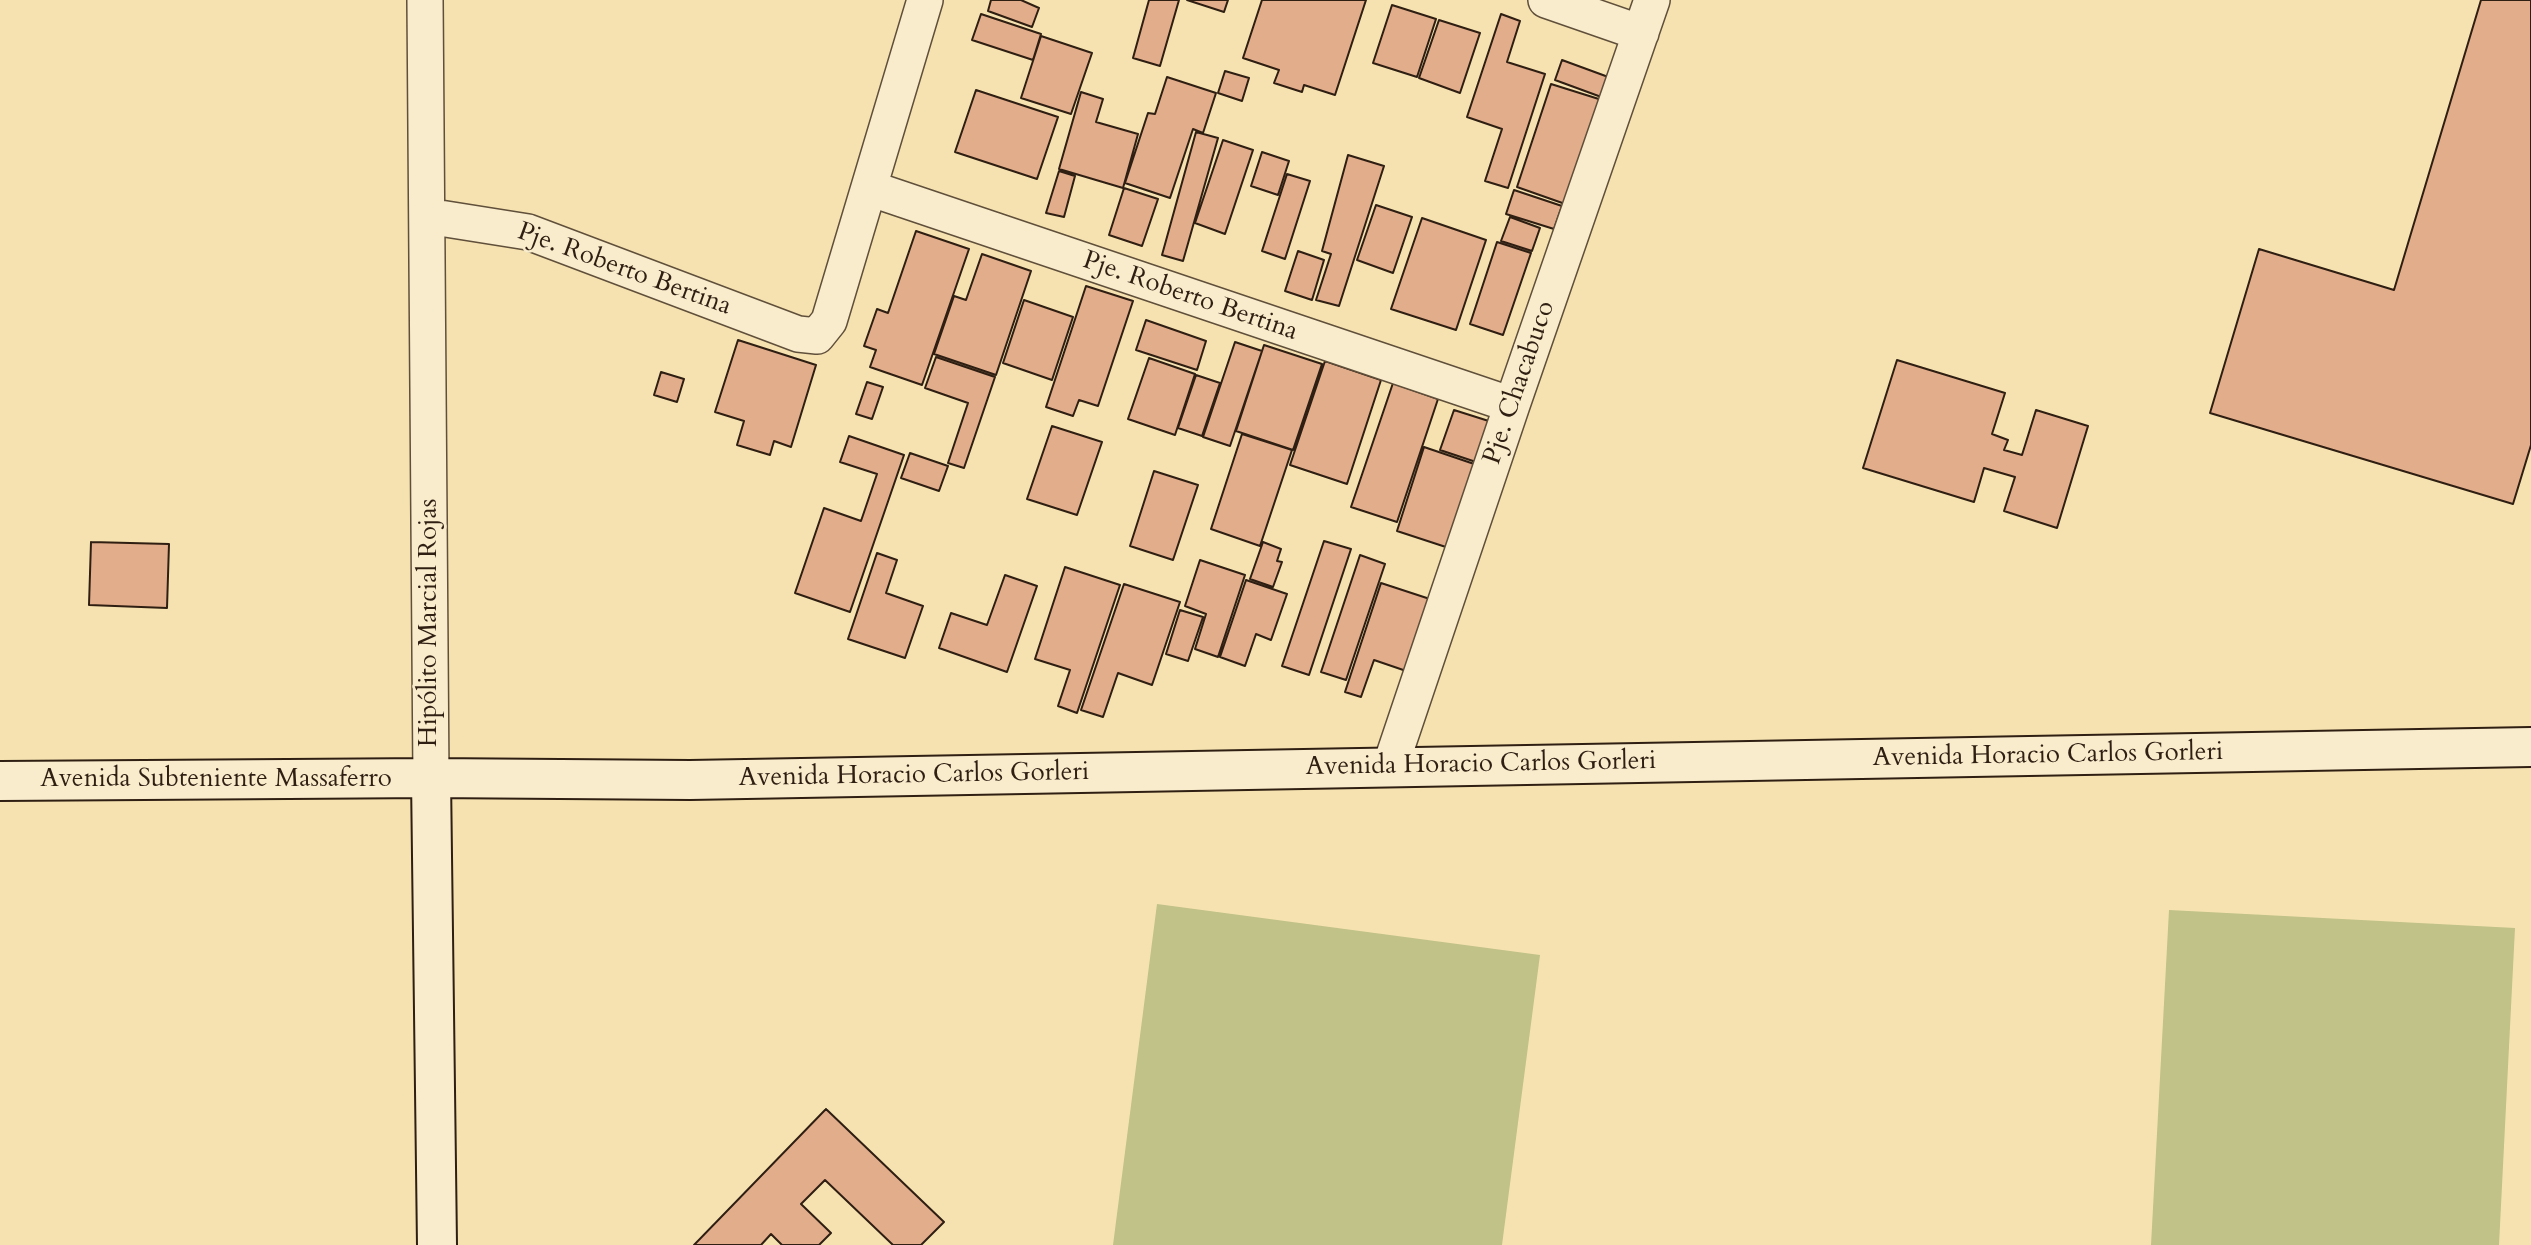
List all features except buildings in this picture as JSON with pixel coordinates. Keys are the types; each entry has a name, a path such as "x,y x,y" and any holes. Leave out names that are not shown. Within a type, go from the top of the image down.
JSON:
{"main road":[{"name":"Avenida Horacio Carlos Gorleri","path":"432,778 690,780 2531,747"},
{"name":"Avenida Subteniente Massaferro","path":"0,781 432,778"},
{"name":"Hipólito Marcial Rojas","path":"432,778 437,1245"}],"street":[{"name":"Hipólito Marcial Rojas","path":"425,0 432,778"},
{"path":"869,188 925,0"},
{"path":"1546,0 1641,33"},
{"name":"Pje. Chacabuco","path":"1390,767 1511,405 1652,0"},
{"name":"Pje. Roberto Bertina","path":"427,216 528,232 798,334 817,336 829,321 869,188 1511,405"}],"green space":[{"path":"1157,904 1540,955 1502,1245 1113,1245"},
{"path":"2169,910 2515,928 2499,1245 2151,1245"}]}
